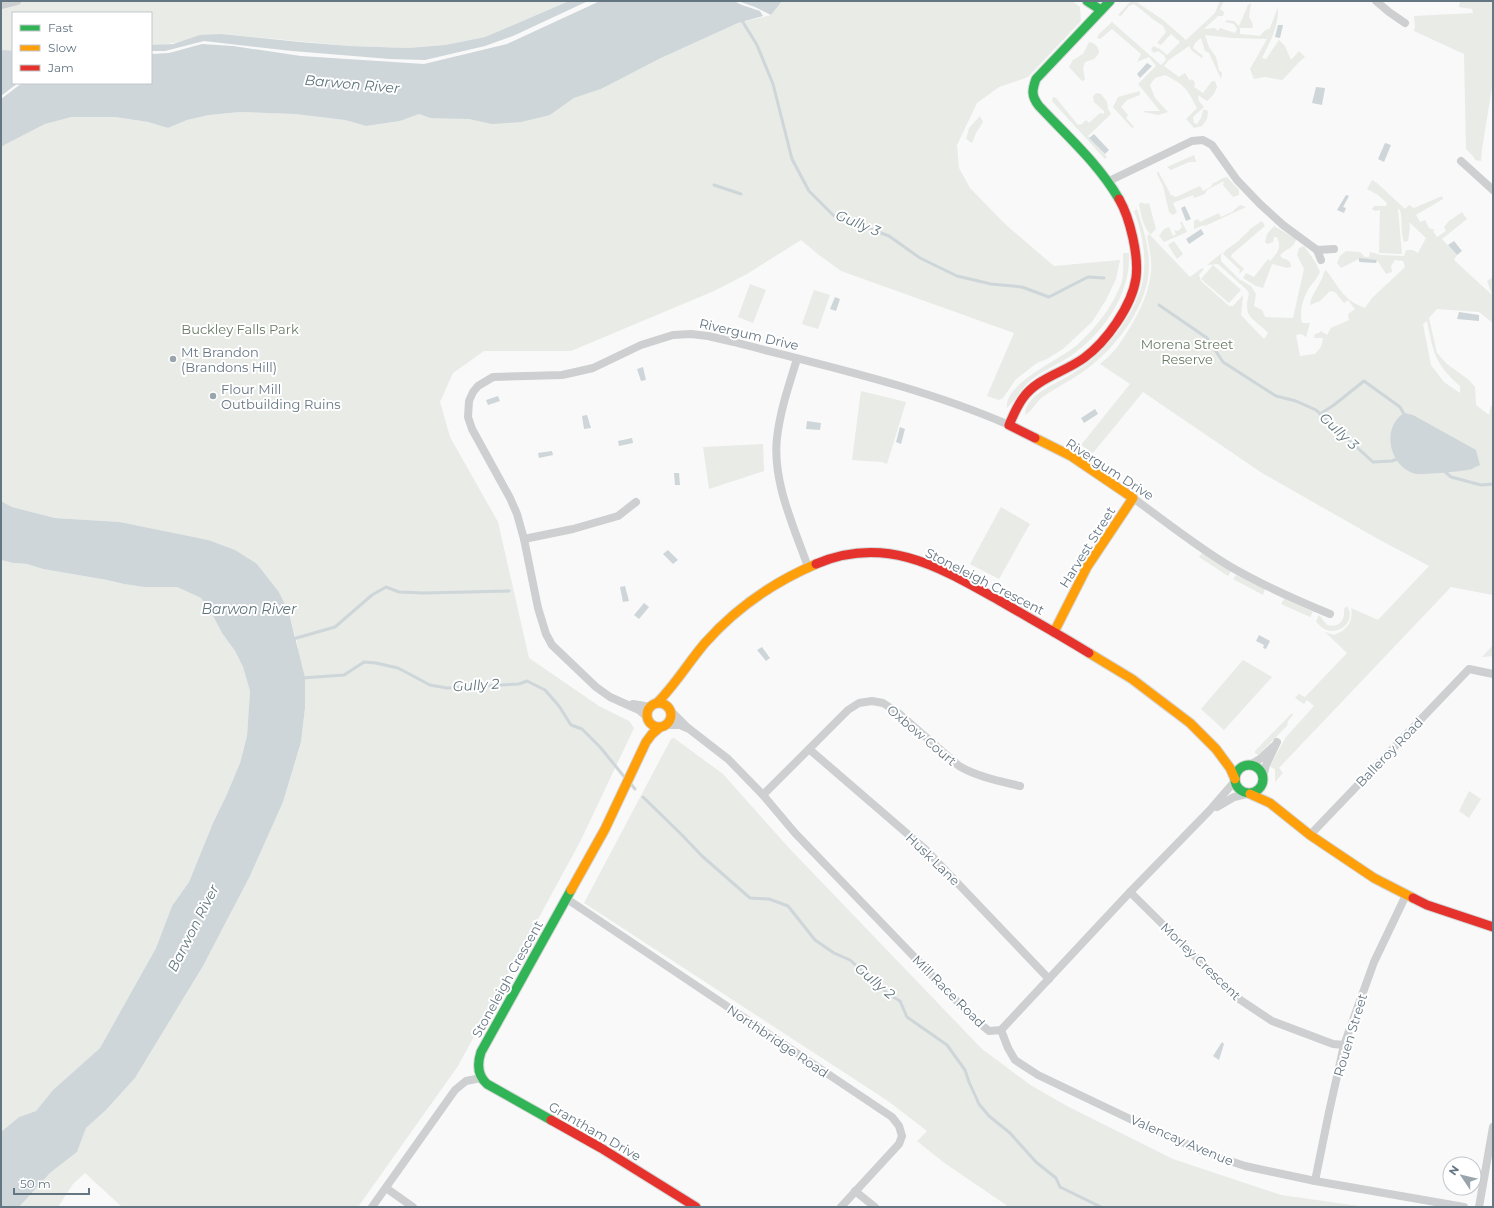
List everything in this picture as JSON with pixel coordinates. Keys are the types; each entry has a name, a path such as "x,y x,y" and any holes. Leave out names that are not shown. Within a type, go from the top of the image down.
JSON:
{"street":[{"path":"1,5 17,1"},
{"path":"1087,1 1101,10"},
{"path":"1009,425 1022,400 1028,392 1042,381 1062,372 1088,356 1106,336 1118,319 1130,296 1136,279 1132,227 1127,213 1109,181 1070,137 1034,100 1032,91 1036,79 1110,1"},
{"path":"1376,1 1405,23"},
{"path":"1109,181 1192,141 1203,140 1213,146 1237,180 1265,210 1286,228 1318,250 1334,249"},
{"path":"1461,161 1493,190"},
{"path":"1318,250 1321,260"},
{"name":"Rivergum Drive","path":"647,719 639,710 610,696 596,687 552,644 546,634 538,608 517,514 510,498 472,429 468,417 469,401 473,392 493,377 562,374 593,368 641,345 673,335 685,334 708,336 797,359 949,402 1009,425 1071,456 1230,566 1278,591 1330,614"},
{"path":"797,359 779,418 776,453 781,490 808,567"},
{"name":"Harvest Street","path":"1054,632 1087,567 1133,498"},
{"path":"524,540 573,529 618,516 636,502"},
{"name":"Stoneleigh Crescent","path":"646,742 647,714 677,681 705,643 732,616 778,584 808,567 836,557 872,552 905,556 926,563 951,575 1054,632 1137,682 1186,720 1216,749 1227,763 1239,790 1263,799 1282,812 1310,835 1374,878 1406,895 1450,913 1493,927"},
{"name":"Balleroy Road","path":"1310,835 1469,669 1493,674"},
{"name":"Stoneleigh Crescent","path":"481,1078 478,1068 478,1060 481,1052 605,829 646,742 652,734 663,727 671,718 670,709 673,689 677,681"},
{"name":"Oxbow Court","path":"763,795 848,710 859,703 872,701 883,703 898,712 959,766 968,772 984,778 1020,786"},
{"name":"Rivergum Drive","path":"622,702 654,705"},
{"path":"654,705 663,704 670,709"},
{"name":"Mill Race Road","path":"670,709 688,728 728,759 763,795 796,833 978,1023 989,1031 1002,1030 1130,892 1209,811"},
{"path":"647,719 653,726 663,727"},
{"name":"Mill Race Road","path":"663,727 680,725 688,728"},
{"path":"1277,742 1268,761 1260,789 1249,794 1234,797 1209,811 1235,780 1238,770 1243,766 1249,765 1260,759 1277,742"},
{"name":"Husk Lane","path":"809,749 925,850 1048,979"},
{"name":"Stoneleigh Crescent","path":"1216,749 1259,769 1282,812"},
{"name":"Morley Crescent","path":"1130,892 1236,997 1272,1021 1333,1044 1344,1045"},
{"name":"Rouen Street","path":"1316,1181 1344,1045 1374,962 1406,895"},
{"name":"Northbridge Road","path":"567,899 892,1117 899,1126 902,1136 899,1144 841,1207"},
{"name":"Valencay Avenue","path":"1002,1030 1008,1048 1015,1060 1045,1078 1151,1129 1212,1155 1244,1166 1316,1181 1464,1207"},
{"path":"372,1207 455,1090 466,1081 481,1078"},
{"name":"Grantham Drive","path":"481,1078 487,1084 601,1148 696,1207"},
{"path":"1479,1207 1493,1127"},
{"path":"386,1188 413,1207"},
{"path":"855,1191 876,1207"}],"green space":[{"path":"19,1 569,1 485,37 445,45 408,48 349,46 221,34 152,47 152,12 12,12 12,51 1,51 1,5"},
{"name":"Buckley Falls Park","path":"782,1 1072,1 1080,7 1081,21 1028,77 999,87 977,103 957,145 959,168 970,188 1006,225 1054,266 1120,260 1116,279 1106,300 1092,322 1063,349 1047,359 1037,363 1016,379 1003,398 999,400 987,396 1014,333 841,271 801,240 747,274 714,291 571,351 484,351 453,373 440,402 450,437 498,522 529,658 599,706 629,721 634,728 581,840 458,1066 358,1207 122,1207 85,1173 73,1184 58,1207 19,1207 50,1173 77,1152 86,1128 106,1110 135,1078 203,966 250,876 283,802 301,742 305,708 297,642 289,613 279,592 257,564 207,540 120,522 55,518 12,507 1,501 1,147 45,124 71,116 115,117 148,122 168,128 187,120 209,115 240,112 295,114 345,120 366,126 400,121 419,114 430,118 550,115 574,98 601,89 661,58 738,23 771,15"},
{"path":"1131,1 1135,1 1163,20 1186,40 1215,13 1220,1 1224,1 1220,9 1224,12 1223,16 1218,16 1204,29 1215,28 1218,31 1220,28 1235,33 1237,29 1234,24 1225,22 1227,20 1234,21 1239,26 1248,5 1251,3 1249,17 1253,28 1240,28 1240,34 1260,36 1264,31 1270,28 1278,7 1277,21 1271,40 1262,58 1266,59 1279,40 1285,46 1291,60 1299,51 1305,57 1282,80 1265,77 1254,79 1250,69 1267,39 1232,38 1205,35 1209,47 1216,57 1219,70 1222,73 1221,79 1209,53 1205,51 1201,38 1195,43 1193,48 1203,56 1202,58 1192,51 1189,46 1169,60 1164,66 1179,77 1185,73 1190,81 1192,79 1195,83 1194,87 1203,93 1212,81 1215,81 1217,87 1214,94 1207,101 1198,95 1199,101 1204,107 1193,117 1194,123 1197,124 1201,118 1203,110 1207,110 1207,119 1202,126 1194,128 1186,119 1197,108 1185,88 1165,75 1155,78 1150,85 1155,98 1168,112 1158,115 1143,112 1160,111 1138,84 1156,66 1149,57 1137,62 1141,54 1112,29 1100,39 1097,38 1099,34 1112,22 1161,65 1166,60 1164,55 1158,51 1154,53 1151,50 1153,46 1160,49 1167,55 1180,42 1171,34 1161,45 1157,43 1166,32 1163,26 1134,4 1129,6 1121,16 1118,15"},
{"path":"1460,1 1493,1 1493,81 1481,161 1475,160 1466,149 1464,54 1414,31 1414,16 1473,13 1472,9 1459,7"},
{"path":"1089,42 1096,46 1099,53 1094,59 1085,62 1083,68 1085,80 1082,81 1069,67 1073,60 1083,54"},
{"path":"1140,91 1140,95 1127,100 1121,107 1128,115 1126,118 1134,127 1132,128 1113,107 1118,97"},
{"path":"1096,93 1101,94 1107,102 1108,109 1111,114 1088,136 1107,157 1105,159 1052,101 1053,97 1056,98 1078,125 1082,124 1086,120 1089,123 1100,113 1104,114 1104,111 1094,102 1093,97"},
{"path":"980,116 983,122 972,143 966,139 969,128"},
{"path":"1194,155 1196,162 1189,162 1171,170 1167,167"},
{"path":"1158,171 1171,195 1176,197 1200,186 1203,191 1211,187 1213,183 1227,177 1239,190 1239,195 1233,197 1223,185 1224,181 1207,190 1205,194 1194,198 1193,195 1173,203 1177,212 1173,215 1169,212 1163,186 1157,174"},
{"name":"Morena Street Reserve","path":"1372,180 1405,209 1409,205 1414,208 1442,196 1443,199 1416,215 1420,222 1425,220 1429,228 1435,230 1433,231 1437,237 1446,231 1444,227 1449,221 1462,212 1467,219 1442,239 1457,255 1454,260 1492,295 1487,281 1493,277 1493,323 1479,312 1437,309 1429,318 1437,353 1447,364 1469,380 1475,387 1476,405 1489,415 1491,406 1493,406 1493,595 1451,587 1279,768 1283,773 1275,782 1275,769 1270,767 1271,764 1286,737 1314,706 1307,700 1304,704 1295,698 1299,694 1305,697 1347,653 1325,632 1334,635 1342,631 1350,622 1352,613 1351,608 1378,620 1429,566 1378,539 1262,473 1143,392 1093,453 1081,445 1130,384 1100,364 1116,349 1128,331 1142,306 1148,288 1151,274 1151,263 1147,236 1150,234 1143,220 1139,204 1141,202 1145,204 1149,203 1156,229 1150,235 1190,277 1202,268 1204,269 1199,275 1201,281 1229,306 1233,306 1243,295 1241,315 1264,339 1268,333 1251,317 1247,309 1249,294 1247,290 1218,264 1207,265 1223,252 1221,255 1221,261 1239,279 1251,286 1256,294 1254,306 1262,310 1265,317 1293,318 1304,269 1297,255 1299,248 1304,246 1316,263 1320,272 1309,288 1302,305 1302,323 1310,323 1306,337 1301,334 1296,335 1300,356 1315,354 1321,347 1323,338 1314,338 1315,334 1321,331 1327,335 1331,328 1349,320 1348,314 1355,309 1348,300 1344,303 1335,292 1330,291 1320,301 1310,305 1326,270 1347,298 1365,308 1372,298 1405,267 1403,261 1395,260 1391,266 1392,272 1386,274 1377,260 1359,259 1341,268 1337,263 1340,256 1346,251 1360,252 1365,257 1369,257 1370,252 1381,255 1404,256 1406,250 1413,250 1418,253 1426,238 1409,222 1410,228 1408,241 1404,242 1401,214 1400,210 1398,209 1402,254 1379,253 1380,210 1375,211 1372,209 1374,206 1386,206 1387,203 1378,195 1367,189","holes":["1427,321 1436,357 1445,371 1460,386 1460,393 1444,382 1431,365 1423,324"]},
{"path":"1240,205 1246,207 1205,226 1204,225 1194,229 1194,221 1198,219 1200,222 1219,213 1221,217 1232,212"},
{"path":"1137,209 1146,238 1149,261 1147,283 1138,309 1122,334 1103,355 1081,373 1041,398 1025,415 1029,402 1034,397 1045,389 1071,375 1094,358 1112,339 1129,315 1140,291 1144,270 1143,244 1134,211"},
{"path":"1262,221 1265,226 1232,254 1231,257 1244,269 1239,274 1240,270 1223,254 1240,240 1250,229"},
{"path":"1180,222 1182,222 1187,232 1164,242 1159,236 1164,229 1169,227 1173,236 1176,234 1174,230 1178,231 1182,227"},
{"path":"1274,226 1296,239 1292,247 1280,255 1282,258 1288,260 1291,267 1287,268 1272,264 1263,288 1256,286 1243,278 1246,273 1254,277 1268,259 1270,261 1277,252 1279,244 1277,237 1274,237 1273,242 1267,244 1265,242 1267,234"},
{"path":"1174,241 1183,254 1177,259 1168,245"},
{"path":"1123,253 1129,253 1129,268 1126,282 1121,295 1106,321 1087,343 1076,352 1031,380 1007,408 1008,399 1023,381 1077,345 1104,316 1119,290 1122,281"},
{"path":"1213,265 1241,290 1229,303 1201,279"},
{"path":"750,284 766,290 753,323 738,317"},
{"path":"814,290 830,295 818,329 802,324"},
{"path":"861,391 906,402 887,464 882,462 852,460"},
{"path":"763,444 764,471 709,489 703,447"},
{"path":"1001,507 1030,524 999,579 970,564"},
{"path":"1202,553 1231,571 1228,576 1199,557"},
{"path":"1,560 124,584 144,587 177,587 201,598 212,614 222,633 235,651 243,667 250,691 247,736 240,763 227,794 213,823 189,882 172,906 156,948 100,1048 53,1090 36,1111 19,1117 1,1132"},
{"path":"1236,575 1265,589 1263,595 1233,579"},
{"path":"1284,599 1313,612 1310,617 1281,604"},
{"path":"1347,606 1350,613 1349,619 1346,624 1335,631 1322,627 1316,621 1319,615 1327,625 1331,626 1338,624 1342,620 1344,609"},
{"path":"1493,645 1493,656 1482,657"},
{"path":"1243,660 1272,677 1224,730 1201,709"},
{"path":"1292,713 1293,715 1288,721 1287,726 1258,755 1255,753 1255,751"},
{"path":"674,738 723,774 788,847 982,1049 1032,1086 1067,1106 1173,1159 1281,1195 1366,1207 1009,1207 943,1162 917,1141 927,1131 888,1101 584,903 671,739"},
{"path":"1469,791 1481,799 1469,818 1459,811"}],"water":[{"path":"569,1 588,1 513,36 485,46 425,60 390,59 292,51 204,41 165,51 152,51 152,45 173,44 200,35 221,34 349,46 408,48 445,45 485,37"},
{"name":"Barwon River","path":"600,1 734,1 760,11 763,16 738,23 661,58 601,89 574,98 550,115 521,122 492,124 469,119 430,118 419,114 400,121 366,126 345,120 295,114 240,112 209,115 187,120 168,128 148,122 115,117 71,117 45,124 1,147 1,99 21,84 152,84 152,54 169,53 202,44 233,46 301,56 424,64 507,44"},
{"path":"738,1 782,1 771,15"},
{"path":"1278,25 1283,25 1280,38 1275,37"},
{"path":"1,51 12,51 12,84 17,84 1,96"},
{"path":"1147,63 1152,66 1140,78 1137,74"},
{"path":"1316,87 1325,88 1322,105 1312,103"},
{"path":"1094,134 1109,150 1105,154 1089,138"},
{"path":"1385,143 1391,145 1384,162 1378,159"},
{"path":"1346,195 1349,196 1343,207 1346,208 1344,213 1337,210"},
{"path":"1185,206 1191,219 1186,221 1181,208"},
{"path":"1201,229 1204,234 1189,244 1186,239"},
{"path":"1454,241 1462,251 1457,255 1448,245"},
{"path":"1359,258 1377,260 1376,263 1359,262"},
{"path":"835,297 840,299 836,311 830,309"},
{"path":"1459,312 1479,315 1479,321 1457,319"},
{"path":"643,367 646,380 641,381 637,369"},
{"path":"498,396 500,401 488,405 486,400"},
{"path":"1095,409 1098,414 1084,423 1081,418"},
{"path":"1404,413 1413,415 1476,450 1480,465 1472,469 1453,472 1416,474 1407,470 1394,456 1390,437 1392,428"},
{"path":"587,415 591,428 584,429 582,416"},
{"path":"807,421 821,423 820,430 806,429"},
{"path":"900,427 905,429 901,444 896,442"},
{"path":"632,438 633,443 619,446 618,441"},
{"path":"552,451 553,455 539,458 538,453"},
{"path":"674,473 679,473 680,485 675,485"},
{"name":"Barwon River","path":"1,501 12,507 55,518 120,522 208,540 235,550 257,564 279,592 289,613 305,678 305,708 301,742 283,802 250,876 203,966 135,1078 106,1110 86,1128 77,1152 50,1173 19,1207 1,1207 1,1132 19,1117 36,1111 53,1090 100,1048 156,948 172,906 189,882 213,823 227,794 240,763 247,736 250,691 243,667 235,651 222,633 212,614 201,598 177,587 144,587 124,584 1,560"},
{"path":"668,550 678,560 673,564 663,554"},
{"path":"625,586 629,601 623,602 620,587"},
{"path":"644,603 649,607 639,619 634,615"},
{"path":"1259,635 1270,641 1266,649 1263,648 1264,645 1256,641"},
{"path":"762,647 770,658 766,661 757,650"},
{"path":"1222,1042 1224,1044 1219,1060 1213,1056"}],"waterway":[{"name":"Gully 3","path":"741,19 757,45 773,84 792,159 809,191 833,215 889,236 920,258 957,276 991,284 1022,287 1049,297 1088,277 1104,278"},
{"path":"714,185 741,194"},
{"name":"Gully 3","path":"1159,305 1207,338 1223,362 1276,396 1296,401 1316,410 1373,462 1392,461 1400,458"},
{"path":"1320,414 1334,405 1364,381 1400,407 1405,416"},
{"name":"Gully 3","path":"1443,470 1451,477 1481,485 1493,484"},
{"path":"293,639 335,627 372,595 386,587 399,592 424,593 509,591"},
{"name":"Gully 2","path":"302,678 344,675 364,662 398,668 430,685 447,688 519,684 527,681 545,690 559,706 571,725 582,729 600,747 626,779"},
{"name":"Gully 2","path":"630,783 635,789"},
{"name":"Gully 2","path":"643,797 702,856 750,898 769,899 788,906 815,940 834,953 850,960 887,993 900,1001 907,1017 947,1045 965,1070 979,1104 989,1116 1010,1133 1036,1162 1056,1178 1060,1187 1101,1207"}],"traffic: fast":[{"path":"1087,1 1101,10"},
{"path":"1110,1 1036,79 1033,93 1039,106 1092,162 1111,186 1119,199"},
{"path":"1249,765 1255,766 1259,769 1262,773 1263,779 1262,785 1259,789 1255,792 1249,793 1243,792 1239,789 1236,785 1235,779 1236,773 1239,769 1243,766 1249,765"},
{"path":"551,1120 487,1084 481,1077 479,1061 481,1052 571,890"}],"traffic: slow":[{"path":"1035,438 1071,456 1133,498 1087,567 1054,632"},
{"path":"657,703 670,689 705,643 729,619 770,588 816,564"},
{"path":"1089,653 1132,679 1190,723 1216,749 1230,768 1235,779"},
{"path":"659,703 668,706 671,715 668,724 659,727 650,724 647,715 650,706 659,703"},
{"path":"571,890 605,829 646,742 659,728"},
{"path":"1250,794 1270,803 1310,835 1374,878 1413,898"}],"traffic: jam":[{"path":"1035,438 1009,425 1021,401 1036,385 1084,358 1101,343 1124,311 1134,289 1137,269 1135,248 1127,216 1119,199"},
{"path":"816,564 842,556 866,552 890,554 913,559 935,567 1002,602 1089,653"},
{"path":"1413,898 1427,905 1493,927"},
{"path":"551,1120 601,1148 696,1207"}],"place":[{"name":"Mt Brandon (Brandons Hill)","path":"173,359"},
{"name":"Flour Mill Outbuilding Ruins","path":"213,396"}]}
